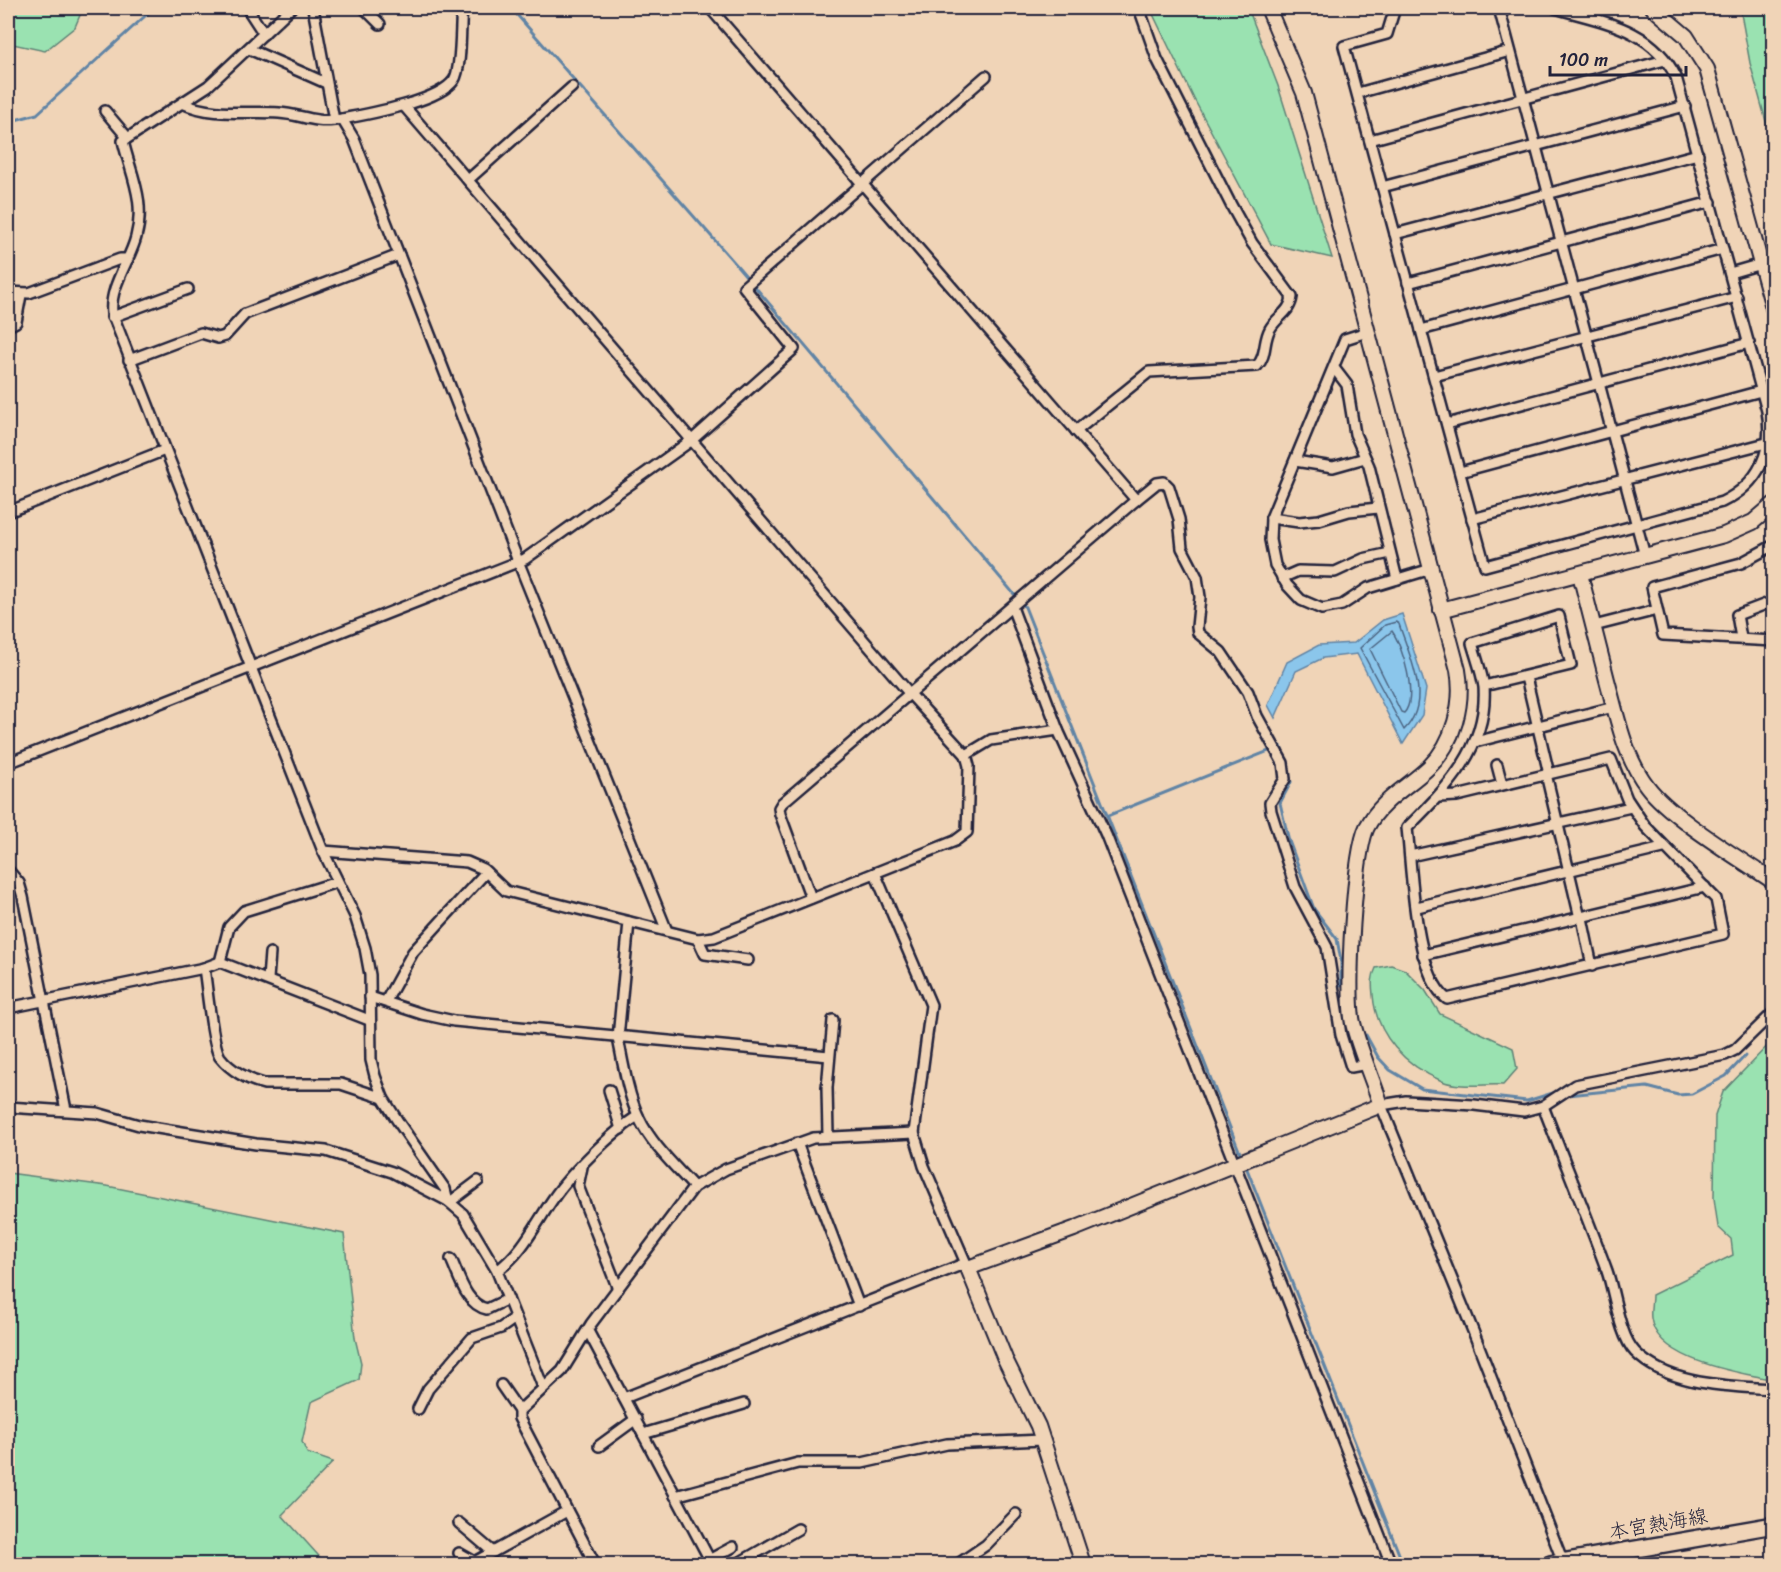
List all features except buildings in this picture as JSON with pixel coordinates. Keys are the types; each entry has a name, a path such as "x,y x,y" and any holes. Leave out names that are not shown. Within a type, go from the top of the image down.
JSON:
{"main road":[{"name":"本宮熱海線","path":"1557,1563 1773,1525"}],"street":[{"path":"247,8 264,34"},
{"path":"291,8 208,86 127,137 124,144 141,201 136,237 112,303 112,317 323,851 355,916 365,948 370,997 372,1066 383,1098 445,1189 449,1201"},
{"path":"313,8 326,83 338,120 354,139 518,561 667,931"},
{"path":"364,8 380,24"},
{"path":"182,103 191,107 234,113 281,113 315,121 338,120 404,106 439,91 455,79 462,8"},
{"path":"710,8 1136,500"},
{"path":"1076,431 1149,372 1257,366 1262,361 1269,331 1289,309 1292,297 1252,243 1231,205 1157,59 1138,8"},
{"path":"1268,8 1304,93 1459,679 1459,702 1447,743 1430,766 1392,796 1373,818 1362,840 1359,853 1351,999 1353,1021 1381,1105 1473,1331 1557,1563"},
{"path":"1395,8 1387,34 1344,46 1485,566 1722,502 1741,491 1759,471 1771,440 1737,297 1676,77 1665,60 1635,33 1561,8"},
{"path":"1499,8 1645,556"},
{"path":"1653,8 1686,36 1707,69 1773,311"},
{"path":"249,49 326,83"},
{"path":"1358,93 1510,51"},
{"path":"1370,140 1665,60"},
{"path":"8,763 525,559 692,440 794,349 744,287 986,76"},
{"path":"468,180 572,87"},
{"path":"323,851 450,859 476,865 506,891 698,939 714,936 875,873 964,836 967,832 969,766 966,755 910,694 404,106"},
{"path":"1382,188 1685,106"},
{"path":"105,111 127,137"},
{"path":"1395,234 1698,154"},
{"path":"1408,283 1711,202"},
{"path":"1421,330 1723,249"},
{"path":"129,360 197,334 205,333 218,338 225,336 245,314 399,255"},
{"path":"8,292 21,295 128,258"},
{"path":"1730,273 1761,264"},
{"path":"112,317 188,289"},
{"path":"8,326 16,322 21,295"},
{"path":"1434,376 1737,297"},
{"path":"1367,332 1345,339 1271,518 1272,552 1282,578 1300,600 1322,609 1342,605 1368,588 1431,569"},
{"path":"1447,424 1749,343"},
{"path":"1334,368 1347,385 1355,434 1365,458 1397,579"},
{"path":"1460,472 1761,391"},
{"path":"1472,519 1771,440"},
{"path":"8,512 165,450"},
{"path":"1295,461 1333,467 1365,458"},
{"path":"811,898 779,808 1136,500 1157,483 1164,482 1168,487 1179,519 1182,548 1197,577 1200,597 1198,633 1221,652 1248,692 1257,716 1280,755 1285,779 1272,799 1271,811 1295,887 1327,947 1341,1035 1351,1067 1367,1064"},
{"path":"1441,610 1734,531 1753,522 1773,504"},
{"path":"1271,518 1299,522 1319,520 1349,511 1378,508"},
{"path":"1773,545 1741,563 1652,587 1663,634 1773,641"},
{"path":"1282,578 1298,571 1335,572 1363,559 1390,553"},
{"path":"1580,574 1627,750 1647,787 1683,818 1773,882"},
{"path":"1741,638 1737,615 1773,601"},
{"path":"1014,605 1058,730 1106,835 1391,1564"},
{"path":"1594,626 1657,610"},
{"path":"1439,797 1457,796 1611,759 1631,807 1663,848 1716,899 1723,934 1447,999 1440,993 1431,979 1423,955 1407,828 1439,797 1456,776 1475,742 1484,687 1472,642 1559,616 1571,665 1484,687"},
{"path":"1526,676 1592,966"},
{"path":"1475,742 1614,707"},
{"path":"966,755 991,740 1058,730"},
{"path":"1497,765 1502,784"},
{"path":"1410,856 1631,807"},
{"path":"1417,907 1663,848"},
{"path":"8,870 19,883 23,897 66,1110"},
{"path":"386,1001 413,952 486,872"},
{"path":"875,873 931,1005 914,1133 924,1166 1042,1440 1083,1564"},
{"path":"220,962 229,927 244,911 337,882"},
{"path":"1423,955 1705,887"},
{"path":"629,922 618,1038 638,1116 651,1137 694,1187"},
{"path":"698,939 705,954 748,960"},
{"path":"268,979 270,953"},
{"path":"8,1008 204,968 220,962 369,1020"},
{"path":"204,968 218,1053 230,1066 251,1081 264,1084 341,1084 383,1098"},
{"path":"370,997 422,1014 454,1020 618,1038 829,1056"},
{"path":"624,1398 1234,1164 1381,1105 1406,1101 1474,1104 1524,1111 1543,1106 1575,1085 1725,1055 1735,1050 1773,1012"},
{"path":"828,1136 829,1056 833,1020"},
{"path":"609,1090 621,1129"},
{"path":"1543,1106 1608,1274 1625,1333 1636,1354 1654,1366 1688,1379 1773,1389"},
{"path":"8,1107 97,1113 139,1125 204,1136 326,1151 392,1172 449,1201 463,1214 497,1271 543,1387"},
{"path":"497,1271 514,1259 554,1198 582,1167 621,1129 638,1116"},
{"path":"519,1411 562,1371 618,1289 694,1187 726,1169 796,1143 828,1136 914,1133"},
{"path":"796,1143 859,1306"},
{"path":"582,1167 578,1186 618,1289"},
{"path":"449,1201 478,1182"},
{"path":"451,1259 466,1292 476,1305 487,1309 508,1299"},
{"path":"418,1410 428,1389 472,1338 501,1328 515,1318"},
{"path":"588,1331 710,1562 733,1547"},
{"path":"501,1385 519,1411 519,1418 595,1564"},
{"path":"643,1434 744,1404"},
{"path":"599,1446 636,1419"},
{"path":"675,1496 798,1462 862,1463 947,1444 1042,1440"},
{"path":"459,1553 474,1562 567,1511"},
{"path":"958,1564 986,1545 1016,1514"},
{"path":"459,1523 493,1552"},
{"path":"737,1564 798,1529"}],"green space":[{"path":"8,8 83,8 75,27 45,51 8,43"},
{"path":"1150,8 1248,8 1278,86 1332,258 1271,244 1194,99"},
{"path":"1740,8 1773,8 1773,147 1750,63"},
{"path":"1391,965 1405,970 1425,990 1440,1014 1513,1048 1517,1069 1503,1085 1464,1085 1442,1081 1416,1067 1395,1048 1380,1024 1375,1010 1372,988 1376,968"},
{"path":"1773,1040 1774,1378 1764,1378 1716,1367 1681,1353 1666,1344 1656,1332 1651,1312 1652,1295 1733,1255 1731,1239 1718,1227 1714,1198 1715,1116 1723,1092"},
{"path":"8,1173 107,1186 344,1234 355,1338 361,1363 359,1380 311,1402 302,1442 307,1453 333,1462 282,1515 326,1564 8,1564"}],"water":[{"path":"1402,614 1426,689 1422,715 1403,744 1357,654 1323,658 1296,671 1275,718 1268,705 1287,662 1319,645 1354,643 1383,620"}],"waterway":[{"path":"8,122 37,114 154,8"},
{"path":"511,8 740,269 1025,607 1242,1158"},
{"path":"1107,816 1281,746 1291,782 1280,803 1289,841 1314,909 1337,939 1341,961 1341,985"},
{"path":"1366,1035 1378,1057 1390,1070 1422,1089 1527,1101 1553,1093"},
{"path":"1568,1095 1647,1087 1678,1095 1692,1094 1726,1076 1745,1056"},
{"path":"1245,1164 1403,1564"}]}
